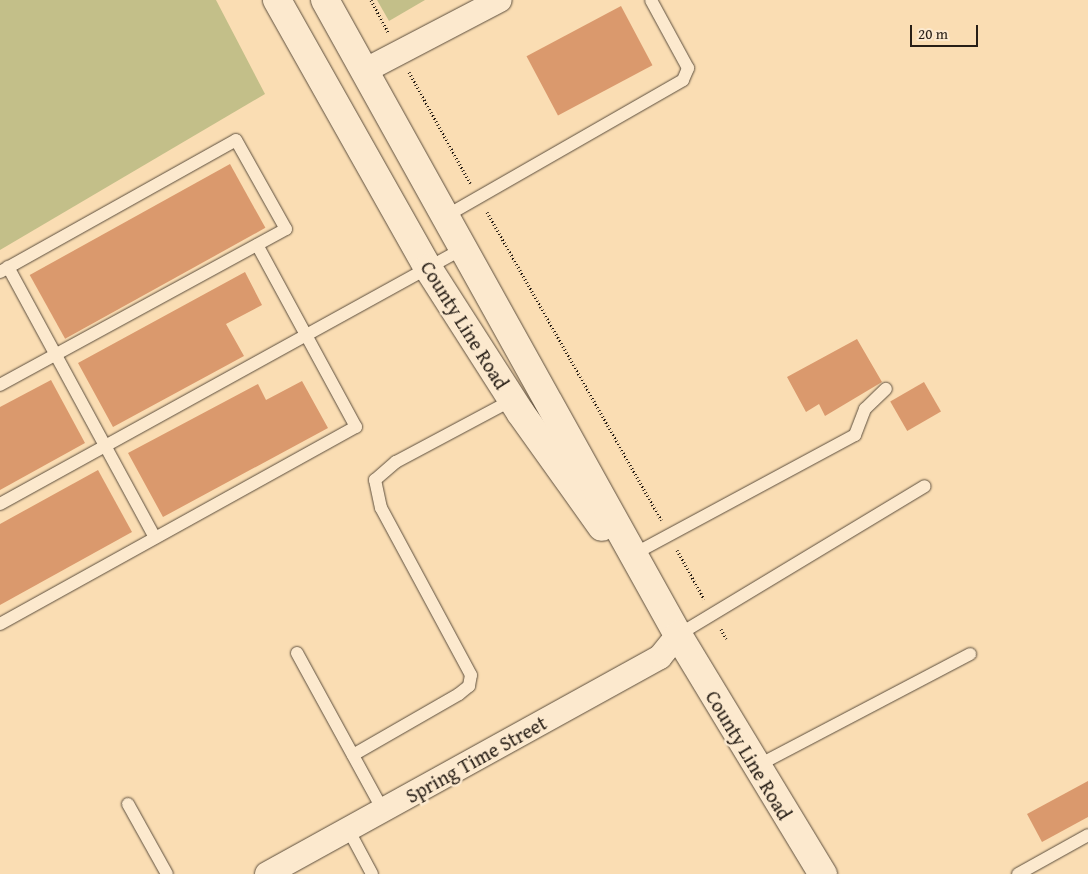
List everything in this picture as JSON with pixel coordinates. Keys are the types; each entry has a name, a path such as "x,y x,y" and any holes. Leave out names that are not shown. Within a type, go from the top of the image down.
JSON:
{"main road":[{"name":"County Line Road","path":"277,0 428,268 512,400 678,635"},
{"name":"County Line Road","path":"325,0 678,635 755,767 822,874"}],"street":[{"path":"364,71 500,0"},
{"name":"Spring Time Street","path":"267,874 660,657 678,635"}],"lane":[{"path":"446,216 683,80 688,68 651,0"},
{"path":"0,385 56,355 257,245 286,230 236,140 4,270 56,355 155,538"},
{"path":"0,624 356,427 257,245"},
{"path":"0,504 464,248"},
{"path":"634,554 855,435 865,409 886,389"},
{"path":"353,754 459,694 469,686 471,675 380,508 375,480 396,462 512,400"},
{"path":"678,635 925,486"},
{"path":"297,653 383,810"},
{"path":"755,767 970,654"},
{"path":"128,804 166,874"},
{"path":"348,829 372,874"},
{"path":"1018,874 1088,835"}],"path":[{"path":"371,0 478,198 726,639"}],"shaded area":[{"path":"0,0 216,0 265,94 0,250"},
{"path":"377,0 425,0 389,21"}],"building":[{"path":"621,6 652,65 558,115 527,56"},
{"path":"230,164 265,228 65,339 30,275"},
{"path":"245,272 262,305 226,324 244,356 113,427 78,363"},
{"path":"857,339 882,382 825,416 819,404 806,412 787,377"},
{"path":"51,380 85,443 0,490 0,407"},
{"path":"302,381 328,428 163,517 128,453 258,384 266,400"},
{"path":"924,382 941,411 907,431 890,402"},
{"path":"98,470 132,532 0,605 0,524"},
{"path":"1088,781 1088,817 1042,842 1027,814"}]}
